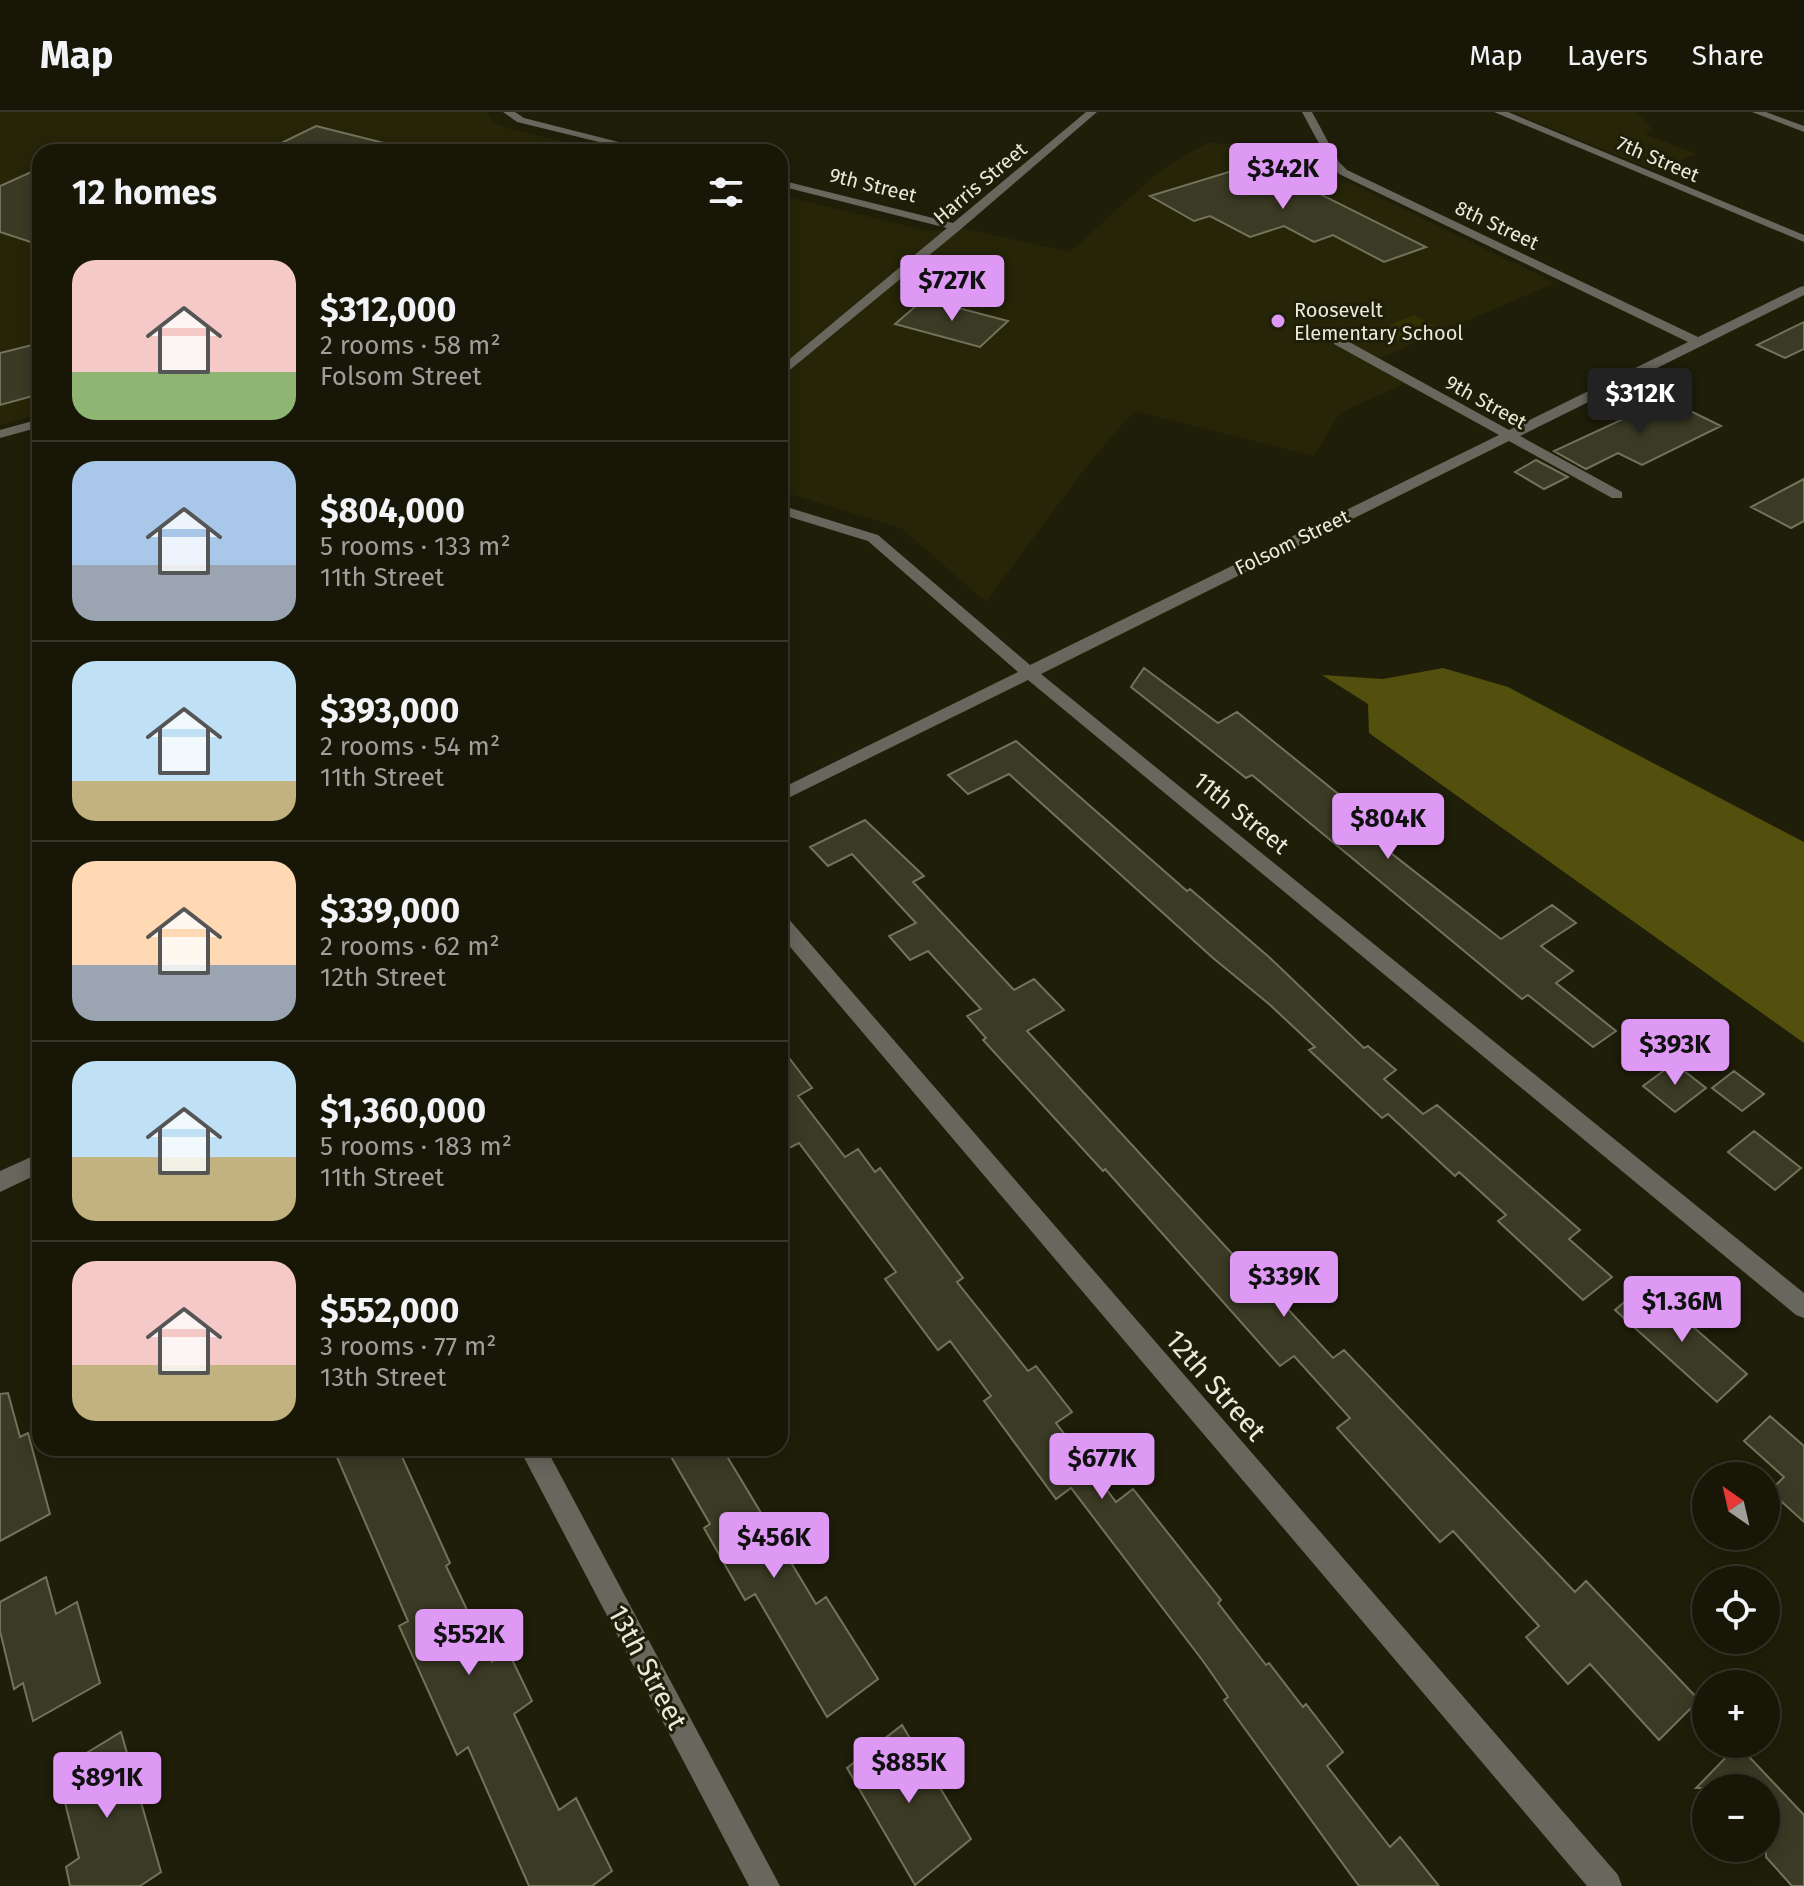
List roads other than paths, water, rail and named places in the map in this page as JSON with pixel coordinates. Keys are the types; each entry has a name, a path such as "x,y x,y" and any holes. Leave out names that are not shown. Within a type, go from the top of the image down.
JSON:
{"street":[{"path":"508,112 521,120 620,144"},
{"name":"Harris Street","path":"788,367 1092,112"},
{"name":"8th Street","path":"1307,112 1335,164 1343,172 1698,342"},
{"name":"7th Street","path":"1499,112 1804,239"},
{"path":"1757,112 1804,129"},
{"name":"9th Street","path":"788,185 957,227"},
{"name":"Folsom Street","path":"788,792 1504,435 1804,290"},
{"name":"9th Street","path":"1338,341 1617,495"},
{"path":"0,434 32,425"},
{"name":"11th Street","path":"788,511 873,538 1028,672 1804,1307"},
{"name":"12th Street","path":"788,931 1607,1886"},
{"path":"0,1182 32,1166"},
{"name":"13th Street","path":"536,1456 765,1886"}],"place":[{"name":"Roosevelt Elementary School","path":"1278,321"}]}
